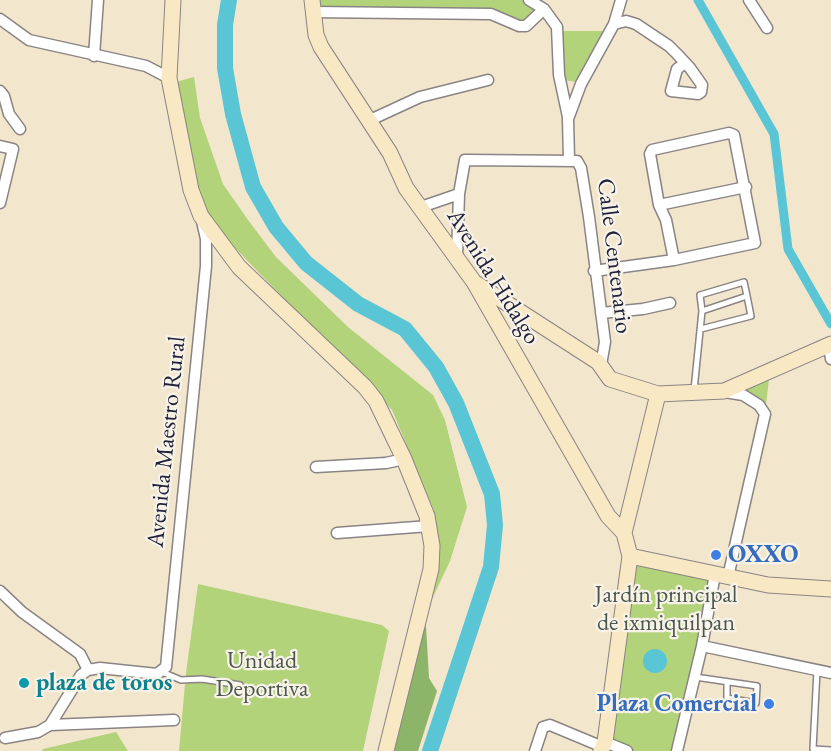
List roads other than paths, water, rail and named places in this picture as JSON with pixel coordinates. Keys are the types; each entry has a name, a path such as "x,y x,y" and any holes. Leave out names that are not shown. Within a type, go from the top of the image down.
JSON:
{"street":[{"path":"94,56 98,0"},
{"path":"173,0 169,78 191,190 201,216 239,267 365,387 383,413 404,459 429,526 432,546 431,569 386,751"},
{"path":"457,256 459,194 465,160 569,160 568,119 559,75 556,27 544,9 529,0"},
{"path":"568,119 581,84 614,24 621,0"},
{"path":"749,0 766,28"},
{"path":"312,6 491,14 519,26 526,26 544,9"},
{"name":"Avenida Hidalgo","path":"312,6 321,47 390,153 406,188 474,282 608,516 624,532"},
{"path":"0,19 28,40 146,66 169,78"},
{"path":"614,24 626,21 636,24 669,46 685,63 702,86 698,94 671,92 677,69 685,63"},
{"path":"368,121 420,97 488,80"},
{"path":"0,91 4,96 9,114 20,129"},
{"path":"594,271 674,260 755,243 746,187 734,135 729,133 652,150 650,154 659,205 666,220 674,260"},
{"path":"0,146 13,149 0,203"},
{"name":"Calle Centenario","path":"569,160 577,161 582,168 604,342 601,365"},
{"path":"659,205 746,187"},
{"path":"421,207 459,194"},
{"name":"Avenida Maestro Rural","path":"162,672 166,667 206,266 206,239 201,216"},
{"path":"474,282 601,365 610,379 658,394 724,392 743,395 759,405 765,414 702,646 677,751"},
{"path":"601,313 643,309 670,303"},
{"path":"724,392 830,350"},
{"path":"603,746 630,556 624,532 658,394"},
{"path":"316,468 386,463 404,459"},
{"path":"338,533 429,526"},
{"path":"630,556 768,585 831,589"},
{"path":"0,591 22,612 80,654 88,670"},
{"path":"702,646 831,673"},
{"path":"2,739 38,732 50,725 81,675 88,670 100,668 162,672"},
{"path":"50,725 174,720"},
{"path":"535,751 546,725 603,746 627,751"}],"lane":[{"path":"694,394 696,351 701,329 700,295 744,282 751,316 701,329"},
{"path":"702,311 747,296"},
{"path":"817,670 813,749 831,750"},
{"path":"162,672 181,680 202,679 240,685"},
{"path":"695,676 757,686 756,704 727,698 728,682"}],"water":[{"path":"655,649 663,653 667,661 663,669 655,673 647,669 643,661 647,653"}],"waterway":[{"path":"229,0 225,25 225,68 233,114 253,187 276,227 306,263 358,304 405,329 436,367 456,403 492,494 495,525 491,567 430,751"},
{"path":"698,0 774,134 788,249 831,324"}],"place":[{"name":"OXXO","path":"716,555"},
{"name":"plaza de toros","path":"24,683"},
{"name":"Plaza Comercial","path":"769,704"}],"park label":[{"name":"Jardín principal de ixmiquilpan","path":"666,609"},
{"name":"Unidad Deportiva","path":"262,675"}]}
